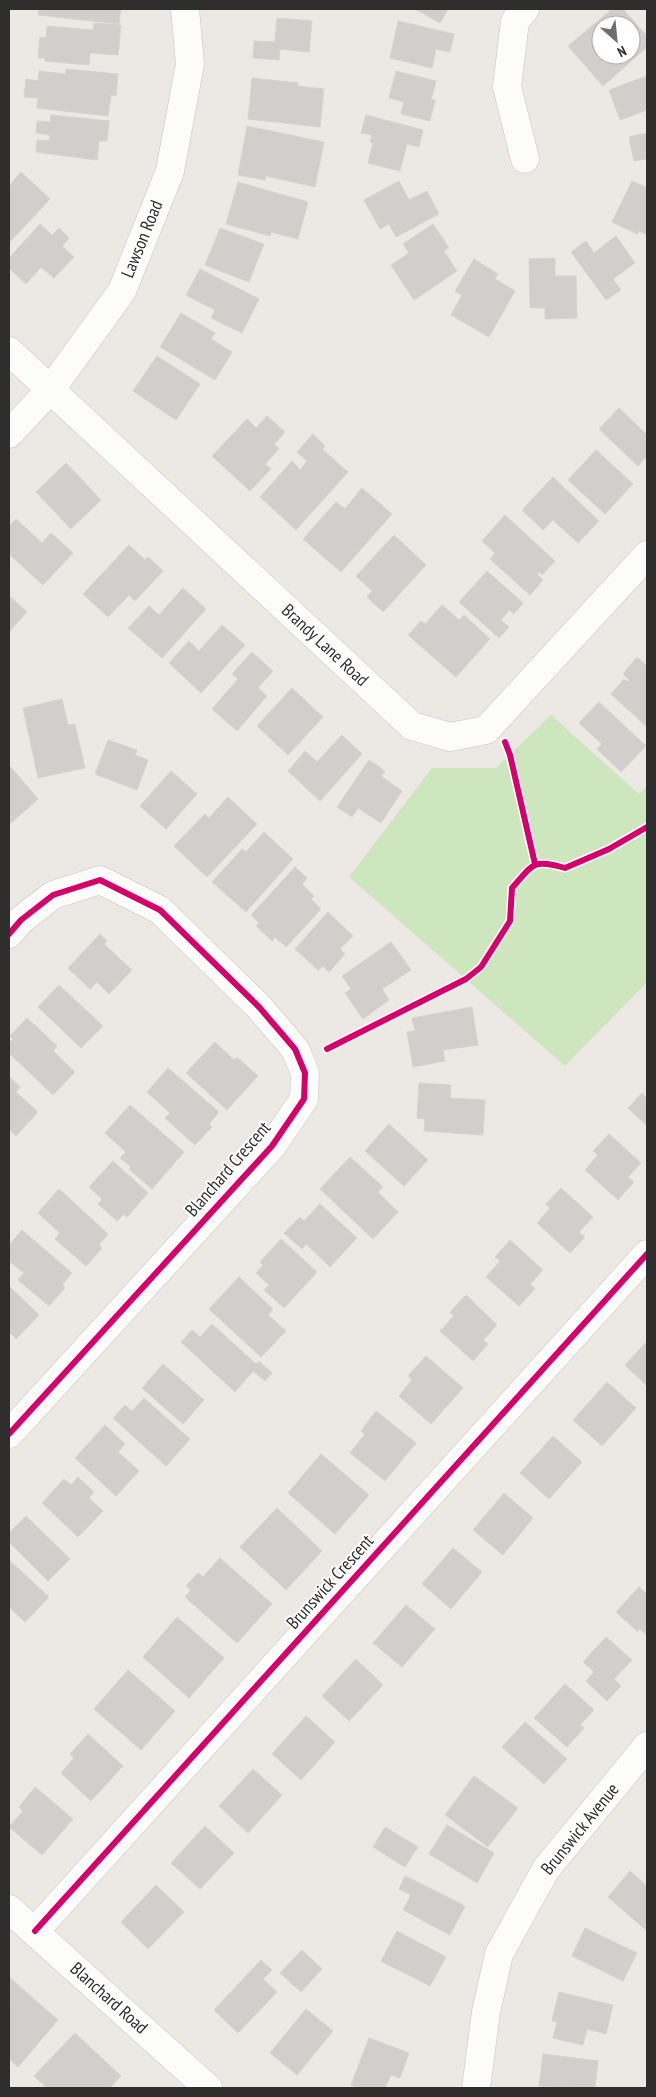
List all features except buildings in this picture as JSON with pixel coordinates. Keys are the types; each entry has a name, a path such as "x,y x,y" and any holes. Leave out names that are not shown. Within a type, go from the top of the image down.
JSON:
{"street":[{"name":"Lawson Road","path":"9,434 51,389 122,291 170,171 190,64 185,9"},
{"path":"525,9 515,21 507,87 525,159"},
{"name":"Brandy Lane Road","path":"9,351 412,726 450,737 486,730 647,555"},
{"name":"Blanchard Crescent","path":"9,934 21,920 53,895 100,880 160,910 259,1007 295,1049 305,1073 304,1098 272,1146 9,1434"},
{"name":"Brunswick Crescent","path":"34,1931 647,1254"},
{"name":"Brunswick Avenue","path":"476,2088 486,2012 499,1954 546,1869 647,1746"},
{"name":"Blanchard Road","path":"9,1909 208,2088"}],"green space":[{"path":"551,715 639,794 647,786 647,982 565,1066 349,877 432,768 496,768"}],"cycle path":[{"path":"505,742 510,755 535,864"},
{"path":"327,1049 466,979 481,967 510,921 512,888 529,869 539,864 565,868 609,849 647,827"},
{"path":"9,934 21,920 53,895 100,880 160,910 259,1007 295,1049 305,1073 304,1099 272,1146 9,1434"},
{"path":"35,1931 647,1254"}]}
